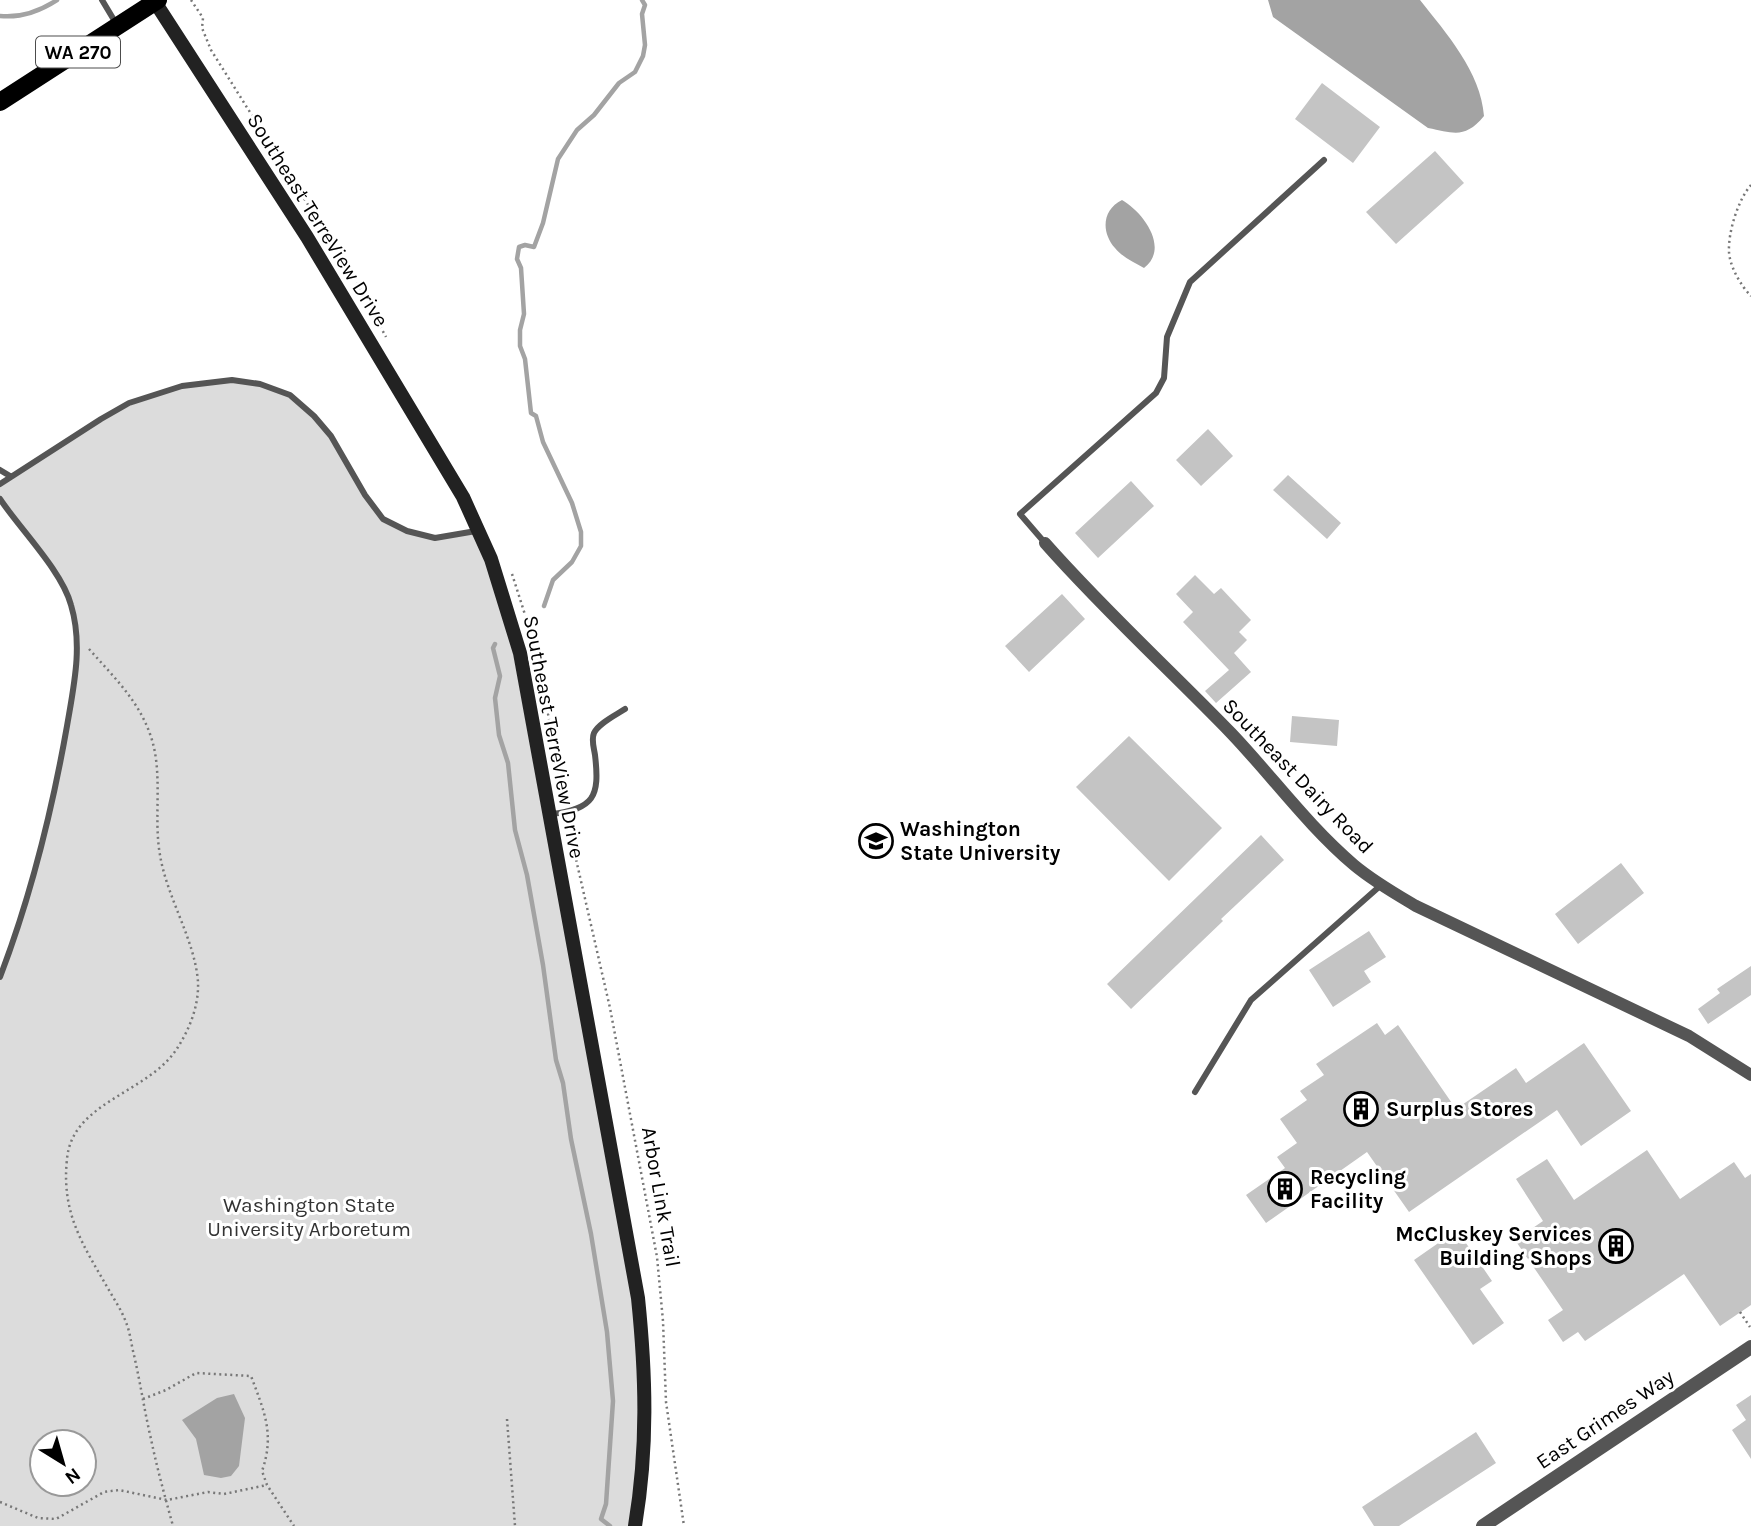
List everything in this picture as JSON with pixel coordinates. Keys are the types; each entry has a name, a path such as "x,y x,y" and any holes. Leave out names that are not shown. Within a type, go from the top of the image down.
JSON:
{"main road":[{"name":"WA 270","path":"0,102 157,1"},
{"name":"Southeast TerreView Drive","path":"157,1 307,237 456,487 479,531 495,570 520,653 638,1298 645,1368 645,1437 635,1526"}],"street":[{"name":"Southeast Dairy Road","path":"1045,543 1103,608 1232,734 1332,844 1380,886 1689,1037 1751,1075"},
{"name":"East Grimes Way","path":"1483,1526 1751,1347"}],"lane":[{"path":"102,0 118,26"},
{"path":"1045,543 1020,514 1156,393 1164,378 1167,337 1190,282 1324,160"},
{"path":"0,484 130,403 182,386 232,380 260,384 290,395 314,416 331,436 383,519 407,531 435,538 479,531"},
{"path":"0,470 10,476"},
{"path":"0,499 53,570 71,601 78,637 75,676 51,809 35,871 0,977"},
{"path":"549,814 573,811 586,805 595,794 598,779 593,738 596,729 625,709"},
{"path":"1195,1091 1251,1000 1380,886"}],"path":[{"path":"191,0 203,18"},
{"path":"1751,185 1740,206 1731,234 1729,253 1735,272 1751,296"},
{"path":"78,637 131,696 152,738 157,767 159,853 198,982 195,1009 186,1035 176,1050 150,1077 87,1117 73,1134 67,1156 65,1186 73,1224 83,1247 127,1324 151,1439 173,1526"},
{"name":"Arbor Link Trail","path":"579,877 610,1007 657,1257 667,1412 684,1526"},
{"path":"1740,1312 1750,1327"},
{"path":"143,1399 196,1373 251,1376 269,1428 268,1452 262,1471 267,1485 293,1526"},
{"path":"507,1419 515,1526"},
{"path":"0,1502 38,1517 56,1519 104,1492 119,1490 167,1500 267,1485"}],"green space":[{"name":"Washington State University Arboretum","path":"210,382 260,384 290,395 331,436 383,519 407,531 435,538 479,531 502,592 645,1368 635,1526 0,1526 0,977 35,871 63,748 78,637 70,601 53,570 0,499 0,484 101,419 158,393"}],"shaded area":[{"path":"1268,0 1420,0 1461,54 1476,84 1484,116 1465,131 1428,128 1273,17"},
{"path":"1122,200 1138,213 1151,231 1154,251 1144,268 1118,251 1107,235 1107,215 1115,204"},
{"path":"234,1394 245,1418 239,1466 231,1476 221,1478 204,1475 196,1439 182,1420 217,1398"}],"building":[{"path":"1322,83 1380,127 1353,163 1295,119"},
{"path":"1435,151 1464,183 1396,244 1366,212"},
{"path":"1208,429 1233,456 1201,486 1176,460"},
{"path":"1288,475 1341,523 1327,539 1273,490"},
{"path":"1131,481 1154,506 1098,558 1075,533"},
{"path":"1195,575 1214,594 1221,588 1251,620 1239,632 1247,640 1234,653 1251,672 1216,703 1205,691 1229,670 1183,622 1193,612 1176,594"},
{"path":"1062,594 1085,619 1029,672 1005,646"},
{"path":"1292,716 1339,720 1337,746 1290,742"},
{"path":"1129,736 1222,828 1169,881 1076,787"},
{"path":"1261,835 1284,860 1131,1009 1107,984"},
{"path":"1621,863 1644,893 1578,944 1555,914"},
{"path":"1369,931 1386,957 1364,971 1371,982 1333,1007 1309,970"},
{"path":"1751,966 1751,995 1708,1024 1698,1009 1720,993 1717,989"},
{"path":"1377,1023 1385,1035 1398,1025 1456,1109 1516,1068 1526,1083 1584,1043 1631,1111 1581,1146 1557,1110 1409,1212 1367,1152 1266,1223 1246,1195 1285,1168 1277,1157 1297,1143 1280,1119 1307,1100 1300,1091 1324,1075 1316,1064"},
{"name":"McCluskey Services Building Shops","path":"1647,1150 1680,1199 1734,1162 1745,1178 1751,1174 1751,1305 1720,1326 1684,1274 1585,1341 1578,1332 1563,1342 1548,1320 1563,1310 1515,1240 1543,1221 1516,1179 1547,1159 1574,1200"},
{"path":"1457,1230 1492,1281 1480,1289 1504,1323 1473,1345 1414,1260"},
{"path":"1751,1395 1751,1459 1732,1430 1746,1420 1736,1405"},
{"path":"1476,1432 1496,1463 1399,1526 1374,1526 1362,1507"}],"waterway":[{"path":"0,16 30,13 57,0"},
{"path":"544,606 553,580 572,562 581,546 581,532 572,503 543,442 536,416 531,413 525,359 520,346 524,314 521,268 517,259 519,247 534,247 543,223 558,159 577,130 594,115 619,83 635,72 643,56 645,45 642,14 645,5 642,0"},
{"path":"495,644 493,648 500,676 495,698 499,735 508,763 515,830 527,875 556,1060 563,1083 607,1332 613,1401 606,1504 601,1519 610,1526"}],"place":[{"name":"Washington State University","path":"876,841"},
{"name":"Surplus Stores","path":"1361,1109"},
{"name":"Recycling Facility","path":"1285,1189"},
{"name":"McCluskey Services Building Shops","path":"1616,1246"}]}
